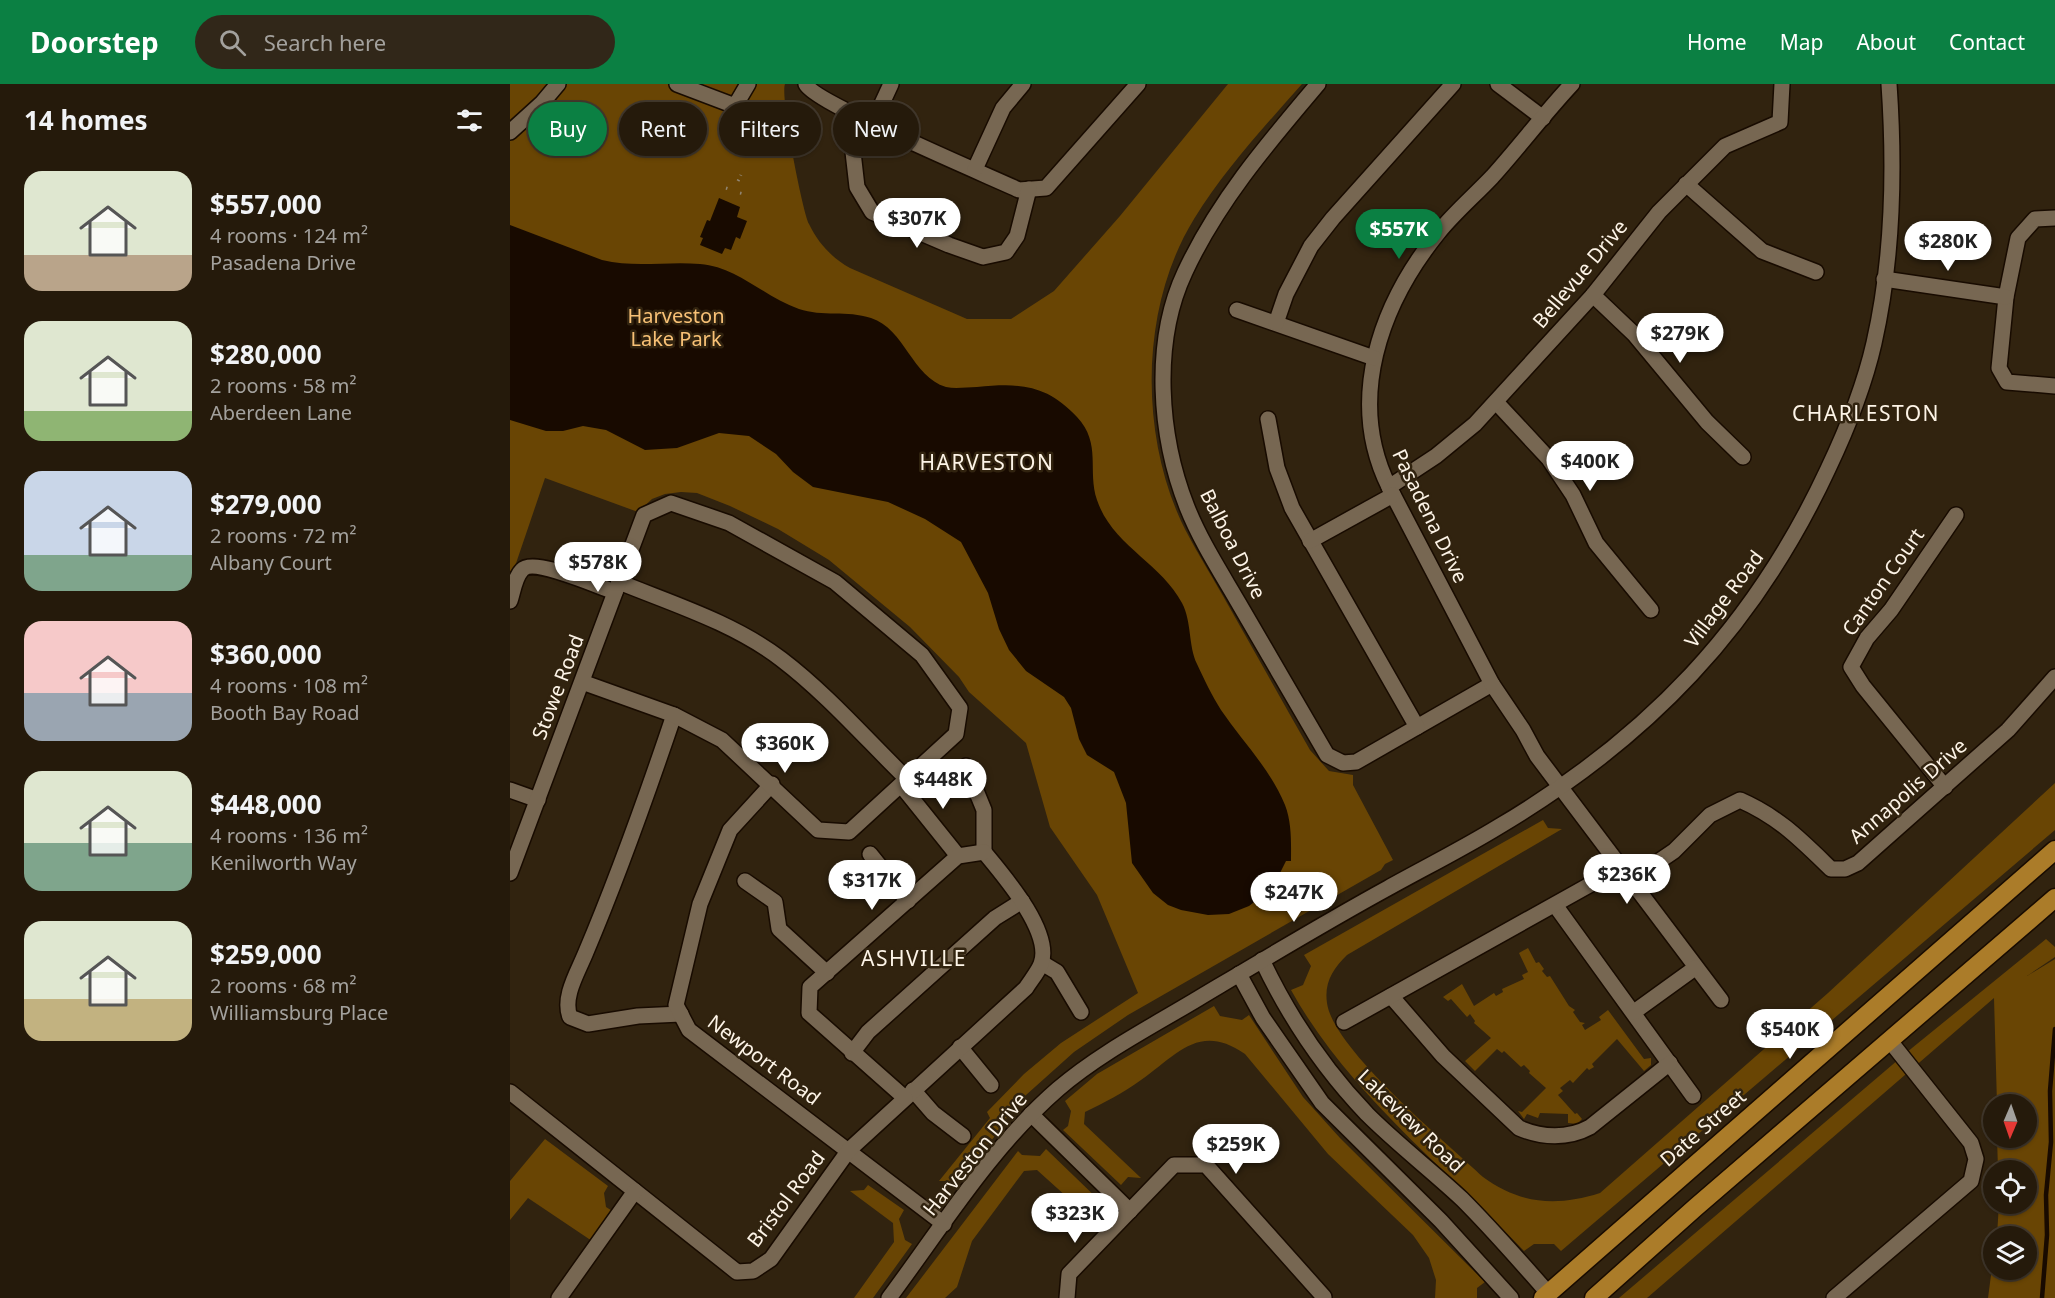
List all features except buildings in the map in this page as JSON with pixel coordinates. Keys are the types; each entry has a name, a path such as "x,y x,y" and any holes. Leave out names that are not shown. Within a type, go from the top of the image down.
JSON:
{"main road":[{"name":"Date Street","path":"1547,1296 2055,850"},
{"path":"1594,1298 1696,1206 2055,898"}],"street":[{"path":"510,132 542,103 558,84"},
{"path":"677,84 735,106 748,84"},
{"path":"806,84 809,90 833,102"},
{"path":"883,102 891,84"},
{"path":"975,169 1003,108 1023,84"},
{"path":"919,144 1019,190 1046,188 1138,84"},
{"name":"Balboa Drive","path":"1318,84 1224,200 1184,274 1169,328 1165,358 1168,437 1176,475 1199,533 1327,755 1343,762 1356,762 1492,684"},
{"path":"1276,323 1286,294 1311,246 1333,218 1453,84"},
{"path":"1498,84 1543,118"},
{"name":"Pasadena Drive","path":"1572,84 1491,178 1438,232 1405,280 1381,332 1374,358 1369,415 1377,463 1492,684 1560,789 1721,1000"},
{"name":"Bellevue Drive","path":"1310,541 1391,491 1475,424 1593,295 1659,212 1686,184 1725,146 1780,122 1782,84"},
{"name":"Village Road","path":"1262,960 1495,829 1560,789 1656,712 1722,644 1766,582 1807,515 1856,404 1874,343 1890,232 1892,126 1889,84"},
{"path":"854,156 857,187 872,212 949,245 984,257 1006,252 1017,236 1029,189"},
{"path":"1686,184 1762,250 1816,272"},
{"path":"2055,218 2034,219 2018,238 2006,297 1999,368 2007,382 2055,386"},
{"path":"1884,279 2006,297"},
{"path":"1593,295 1634,334 1707,422 1743,457"},
{"path":"1237,310 1374,358"},
{"path":"1496,402 1549,459 1573,495 1596,543 1651,610"},
{"path":"1268,419 1282,484 1310,541 1417,727"},
{"name":"Stowe Road","path":"510,873 644,515 671,503 729,523 835,582 922,655 960,708 956,734 904,782"},
{"name":"Canton Court","path":"1945,787 1863,686 1851,667 1867,638 1891,610 1956,514"},
{"path":"510,601 520,572 530,566 543,567 617,587 719,623 779,658 841,710 904,782 958,856"},
{"name":"Annapolis Drive","path":"1630,880 1674,851 1710,815 1740,800 1767,812 1792,830 1831,869 1845,869 1858,863 2008,730 2055,677"},
{"path":"582,682 674,715 722,740 772,784 818,830 849,832 904,782"},
{"path":"674,715 623,864 573,982 566,1007 570,1017 588,1024 638,1016 681,1014"},
{"path":"966,766 984,810 984,852 1022,901 1042,943 1042,963 1057,972 1081,1012"},
{"name":"Newport Road","path":"772,784 730,830 700,904 676,1005 689,1030 944,1224"},
{"path":"510,790 538,800"},
{"path":"963,1136 852,1053 809,1014 810,987 958,856 984,852"},
{"path":"870,854 908,901"},
{"path":"745,881 775,902 779,929 827,973"},
{"path":"1344,1022 1593,883"},
{"path":"852,1053 876,1024 995,918 1022,901"},
{"path":"1555,905 1693,1096"},
{"name":"Harveston Drive","path":"889,1298 1001,1149 1031,1114 1061,1087 1111,1050 1262,960"},
{"name":"Lakeview Road","path":"1262,960 1292,1018 1361,1106 1462,1200 1547,1296"},
{"name":"Bristol Road","path":"510,1092 737,1272 753,1271 771,1259 849,1150 1026,988 1042,963"},
{"path":"1634,1012 1695,968"},
{"path":"1239,974 1263,1018 1322,1103 1441,1221 1511,1298"},
{"path":"1391,996 1443,1056 1519,1128 1533,1134 1578,1134 1670,1063"},
{"path":"1834,1298 1971,1181 1976,1159 1971,1143 1890,1041"},
{"path":"960,1047 991,1085"},
{"path":"1031,1114 1130,1211"},
{"path":"1067,1298 1069,1274 1174,1165 1206,1166 1324,1297"},
{"path":"559,1298 635,1191"}],"path":[{"path":"738,181 741,175"}],"green space":[{"name":"Harveston Lake Park","path":"510,84 785,84 785,102 719,102 719,156 793,156 809,224 826,249 837,260 850,268 967,319 1011,319 1054,291 1120,216 1228,84 1302,84 1245,149 1219,183 1194,219 1177,253 1164,290 1156,328 1152,368 1153,408 1158,447 1167,485 1191,540 1310,750 1329,771 1353,775 1353,785 1393,860 1385,864 1381,870 1128,1015 1074,1052 1007,1112 1006,1122 956,1185 950,1181 939,1181 990,1118 987,1112 1024,1074 1061,1043 1138,993 1097,895 1050,827 1026,743 969,692 959,677 910,627 829,560 778,529 697,493 665,494 652,499 638,512 545,478 510,581"},
{"path":"2055,783 2055,830 1561,1251 1554,1244 1534,1244 1524,1251 1369,1096 1314,1027 1291,990 1303,985 1311,966 1304,955 1543,820 1548,828 1562,829 1347,955 1331,976 1326,995 1334,1022 1349,1045 1419,1119 1483,1177 1511,1193 1539,1200 1568,1200 1600,1193 1828,993"},
{"path":"2046,939 2055,947 2055,957 2027,976 2055,959 2055,1298 1988,1298 1990,1280 2037,1280 2037,1226 1998,1226 1998,1214 2037,1214 2037,1160 1998,1160 1997,1148 2037,1148 2037,1094 1997,1094 1994,998 1647,1298 1619,1298 1912,1048"},
{"path":"1528,948 1536,963 1539,962 1544,969 1542,971 1547,977 1550,976 1569,1006 1575,1010 1573,1012 1580,1022 1585,1023 1582,1025 1585,1030 1601,1020 1599,1017 1608,1010 1644,1059 1651,1058 1651,1065 1644,1071 1617,1039 1592,1064 1594,1067 1589,1070 1587,1068 1573,1083 1570,1080 1560,1088 1563,1091 1558,1095 1582,1119 1577,1124 1568,1123 1568,1114 1540,1113 1538,1118 1527,1114 1524,1119 1518,1111 1522,1112 1546,1088 1529,1073 1530,1071 1524,1065 1521,1067 1504,1051 1502,1053 1497,1049 1475,1071 1465,1061 1491,1038 1474,1023 1470,1014 1467,1017 1451,999 1448,1001 1443,997 1462,984 1474,1006 1494,993 1496,996 1503,992 1502,989 1524,979 1522,975 1528,972 1519,953"},
{"path":"1214,1006 1220,1016 1242,1020 1249,1015 1303,1097 1340,1138 1485,1282 1477,1288 1477,1298 1435,1298 1436,1280 1429,1258 1413,1235 1328,1154 1245,1054 1229,1045 1214,1041 1189,1046 1127,1089 1085,1112 1084,1124 1141,1178 1128,1177 1121,1185 1063,1130 1068,1126 1071,1111 1065,1101 1097,1074"},
{"path":"545,1139 608,1186 604,1193 606,1207 614,1212 592,1241 528,1198 510,1220 510,1181"},
{"path":"1046,1149 1103,1204 1095,1212 1097,1224 1037,1170 1024,1171 972,1241 957,1287 945,1298 906,1298 1018,1151 1022,1155 1040,1156"},
{"path":"868,1185 904,1210 899,1219 905,1240 912,1244 873,1298 854,1298 894,1242 893,1223 850,1191 864,1190"}],"shaded area":[{"path":"719,198 740,207 737,217 747,221 740,239 736,237 731,250 725,248 722,254 700,245 703,238 700,237 707,220 710,221"},
{"path":"510,225 602,260 627,264 688,263 714,266 739,276 786,304 799,309 817,313 853,314 871,318 883,324 901,342 925,374 934,382 946,387 1006,385 1032,388 1066,406 1085,427 1089,437 1092,447 1094,489 1104,516 1125,542 1162,576 1182,603 1194,657 1208,687 1221,710 1272,780 1285,805 1290,826 1291,861 1286,861 1275,883 1249,906 1229,914 1208,915 1181,910 1168,905 1153,893 1132,863 1126,803 1114,772 1087,755 1079,739 1071,708 1064,697 1026,671 1009,650 999,629 988,593 961,542 925,519 888,502 813,487 793,472 776,454 749,436 719,433 677,448 645,450 606,430 583,426 563,431 546,431 510,420"}],"waterway":[{"path":"2042,1298 2047,1235 2046,1195 2051,1142 2050,1091 2055,1029"}],"district":[{"name":"CHARLESTON","path":"1866,414"},
{"name":"HARVESTON","path":"987,463"},
{"name":"ASHVILLE","path":"914,959"}]}
